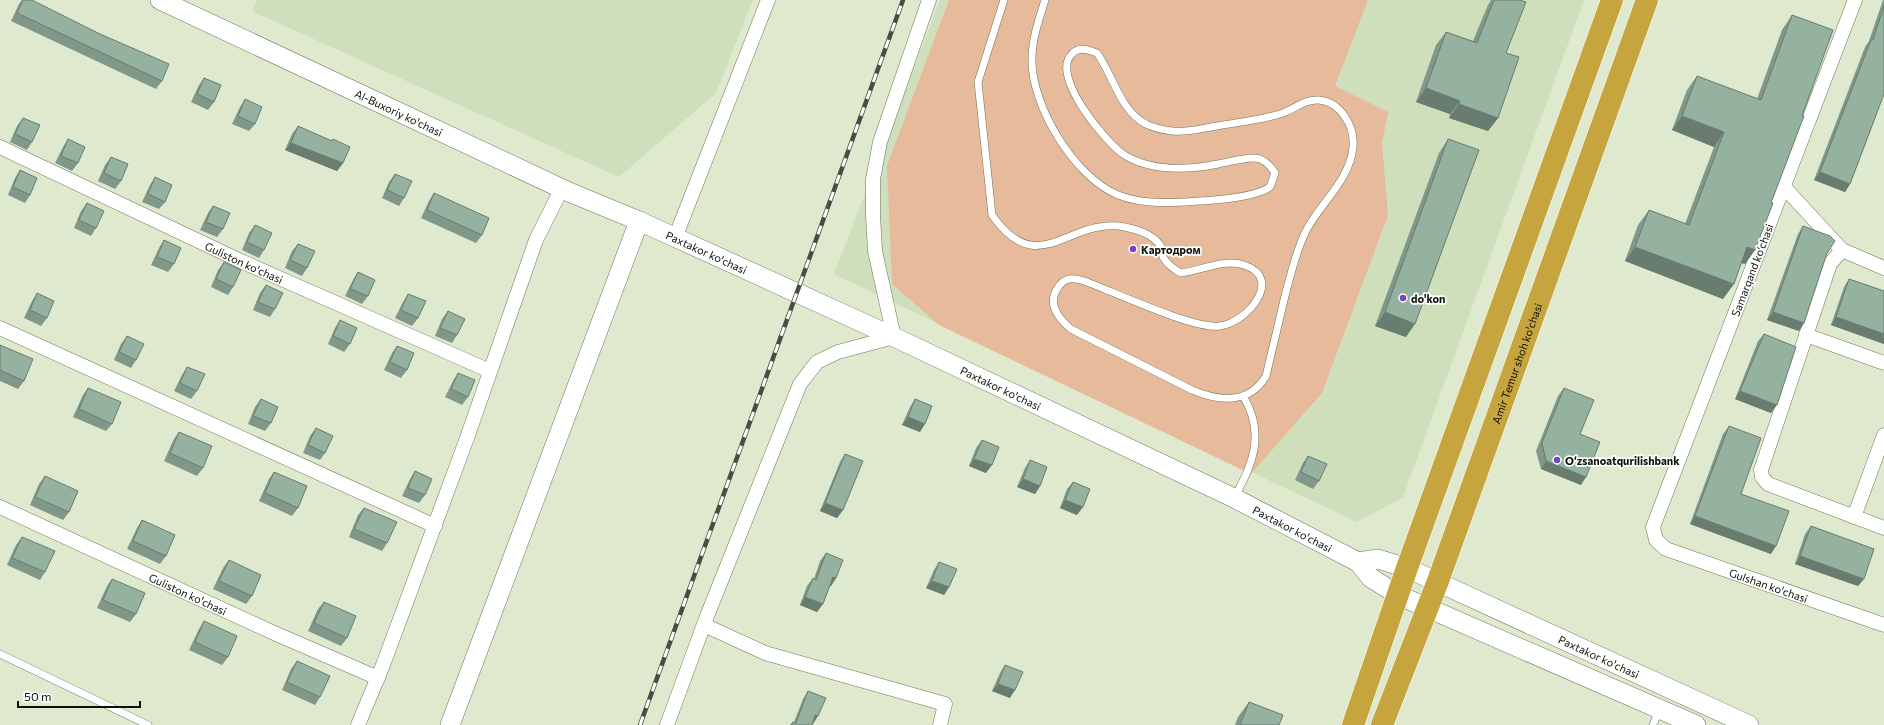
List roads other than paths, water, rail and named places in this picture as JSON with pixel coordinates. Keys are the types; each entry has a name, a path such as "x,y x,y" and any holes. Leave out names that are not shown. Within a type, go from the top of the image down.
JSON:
{"highway":[{"path":"1353,725 1407,568 1612,0"},
{"name":"Amir Temur shoh ko'chasi","path":"1382,725 1438,581 1647,0"},
{"path":"1598,38 1630,48"}],"main road":[{"name":"Al-Buxoriy ko'chasi","path":"160,0 562,188 639,221"},
{"name":"Paxtakor ko'chasi","path":"639,221 894,338 1234,498 1358,562 1372,578 1398,595 1656,717 1696,725"},
{"path":"450,725 639,221"},
{"name":"Paxtakor ko'chasi","path":"1358,562 1378,559 1407,568 1750,725"}],"street":[{"path":"675,238 768,0"},
{"path":"667,725 704,625 800,384 817,362 838,352 894,338 875,251 873,179 880,142 929,0"},
{"name":"Samarqand ko‘chasi","path":"1656,540 1653,527 1855,0"},
{"name":"Guliston ko'chasi","path":"0,147 243,262 490,371"},
{"path":"1784,186 1842,250 1884,268"},
{"path":"358,725 378,678 435,526 536,240 562,188"},
{"path":"1842,250 1830,264 1761,470 1762,477 1768,484 1884,528"},
{"path":"0,328 435,526"},
{"path":"1806,335 1884,363"},
{"path":"1854,517 1879,464 1884,434"},
{"name":"Guliston ko'chasi","path":"0,507 267,630 378,678"},
{"name":"Gulshan ko'chasi","path":"1656,540 1666,549 1884,625"},
{"path":"704,625 765,653 945,704 940,725"}],"lane":[{"path":"1004,0 978,82 992,215 1001,228 1012,238 1030,246 1041,246 1110,225 1142,232 1152,237 1160,246 1163,257 1168,264 1181,273 1235,263 1253,269 1259,276 1261,286 1260,296 1254,307 1244,316 1220,326 1206,326 1180,318 1076,279 1062,281 1054,294 1053,304 1062,321 1071,329 1192,390 1206,396 1221,399 1234,399 1243,396 1261,384 1266,376 1297,253 1314,218 1343,176 1350,162 1353,146 1352,129 1344,115 1332,105 1321,100 1307,101 1284,112 1257,119 1195,130 1173,131 1148,125 1139,120 1125,103 1097,53 1086,49 1078,49 1067,61 1066,70 1075,95 1107,141 1116,150 1139,162 1171,168 1205,166 1254,158 1265,161 1271,166 1275,173 1270,186 1265,190 1221,200 1166,203 1132,199 1117,194 1087,173 1074,159 1062,143 1040,104 1036,91 1032,61 1036,29 1045,0"},
{"path":"1234,498 1248,472 1256,441 1253,414 1243,396"},
{"path":"0,654 148,725"}],"railway":[{"path":"640,725 903,0"}],"place":[{"name":"Картодром","path":"1133,249"},
{"name":"do'kon","path":"1403,298"},
{"name":"Oʻzsanoatqurilishbank","path":"1557,460"}]}
